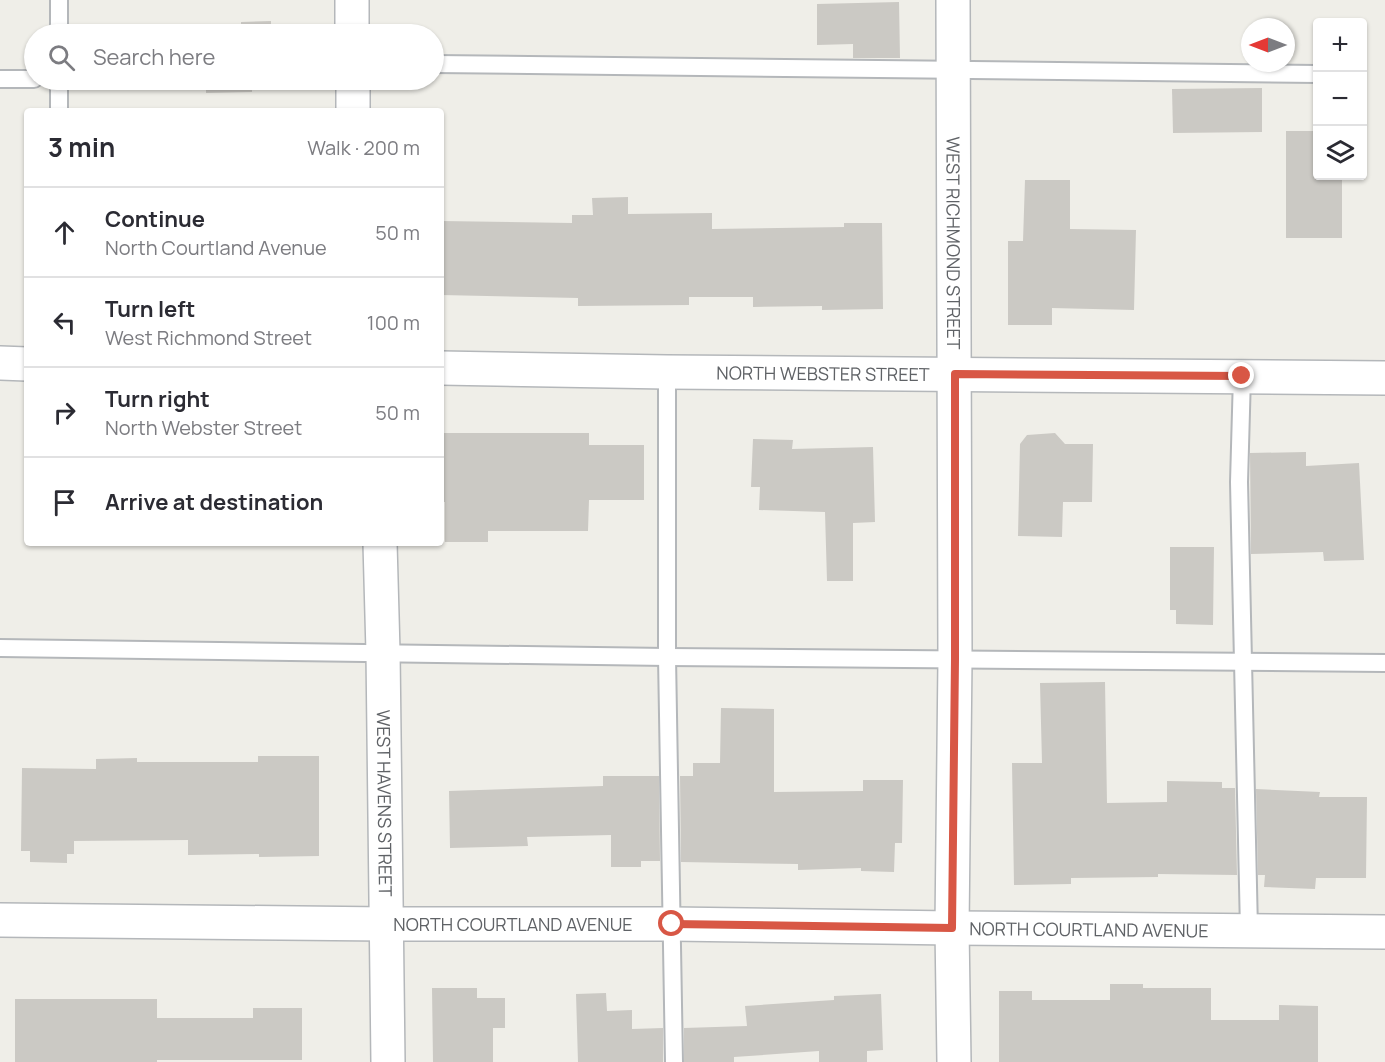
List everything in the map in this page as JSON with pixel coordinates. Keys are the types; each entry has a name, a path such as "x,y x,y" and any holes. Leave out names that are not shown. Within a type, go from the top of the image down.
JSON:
{"street":[{"path":"351,0 352,24"},
{"name":"WEST RICHMOND STREET","path":"953,0 955,659 952,928 954,1062"},
{"path":"353,90 353,108"},
{"path":"0,363 24,364"},
{"name":"NORTH WEBSTER STREET","path":"444,368 1385,378"},
{"name":"WEST HAVENS STREET","path":"380,546 388,1062"},
{"name":"NORTH COURTLAND AVENUE","path":"0,920 672,924 1385,932"}],"lane":[{"path":"59,0 59,24"},
{"path":"444,64 1313,74"},
{"path":"0,79 24,79"},
{"path":"59,90 59,108"},
{"path":"667,372 667,657 674,1062"},
{"path":"1242,376 1239,482 1249,930"},
{"path":"0,648 1385,663"}],"building":[{"path":"899,2 900,58 853,58 853,44 817,45 817,4"},
{"path":"271,21 271,24 241,24 241,22"},
{"path":"1262,88 1262,132 1173,133 1172,89"},
{"path":"206,90 252,90 252,92 206,93"},
{"path":"1286,131 1313,131 1313,180 1342,180 1342,238 1286,238"},
{"path":"1025,180 1070,180 1070,229 1136,230 1134,310 1052,308 1052,325 1008,325 1008,241 1023,241"},
{"path":"628,197 628,214 712,213 712,229 844,227 844,223 882,223 883,309 822,310 822,306 753,307 753,297 689,297 689,305 578,306 578,298 444,295 444,221 572,223 572,215 593,215 592,198"},
{"path":"444,433 589,433 589,445 644,445 644,500 589,500 588,531 488,531 488,542 445,542"},
{"path":"1055,433 1065,444 1093,444 1092,502 1063,502 1062,537 1018,536 1020,444 1027,435"},
{"path":"753,439 793,440 792,449 873,447 875,522 853,523 853,581 827,581 825,512 759,510 760,487 751,487"},
{"path":"1306,452 1306,466 1359,463 1364,560 1324,561 1323,552 1251,554 1250,453"},
{"path":"1170,547 1214,547 1213,625 1176,624 1176,610 1170,610"},
{"path":"1105,682 1107,803 1167,802 1167,781 1222,782 1222,788 1235,788 1237,875 1158,874 1158,877 1071,878 1071,884 1014,885 1012,763 1042,763 1040,683"},
{"path":"721,708 774,709 774,792 863,791 863,780 903,780 902,843 895,843 894,872 861,871 861,868 798,870 798,864 681,862 680,776 693,776 693,763 720,763"},
{"path":"258,756 319,756 319,856 188,855 188,840 74,841 74,854 67,854 67,863 30,862 30,851 21,851 22,768 96,769 96,759 137,758 137,762 258,762"},
{"path":"603,776 659,776 660,861 641,861 641,867 611,867 611,835 527,837 528,846 450,848 449,791 603,786"},
{"path":"1256,789 1320,792 1319,797 1367,797 1366,878 1316,878 1315,889 1264,887 1265,875 1258,875"},
{"path":"1110,984 1143,984 1143,988 1211,988 1211,1020 1279,1020 1279,1005 1318,1006 1318,1062 999,1062 999,991 1032,991 1032,1000 1110,1000"},
{"path":"432,988 477,988 477,998 505,998 505,1028 493,1028 493,1062 433,1062"},
{"path":"606,993 607,1011 632,1010 632,1029 663,1028 663,1062 578,1062 576,994"},
{"path":"881,994 883,1050 867,1051 867,1062 819,1062 819,1051 734,1057 734,1062 684,1062 684,1028 747,1026 745,1006 834,1000 834,996"},
{"path":"15,999 157,999 157,1018 253,1018 253,1008 302,1008 302,1060 15,1062"}],"route":[{"path":"672,924 952,928 955,374 1242,376"}]}
